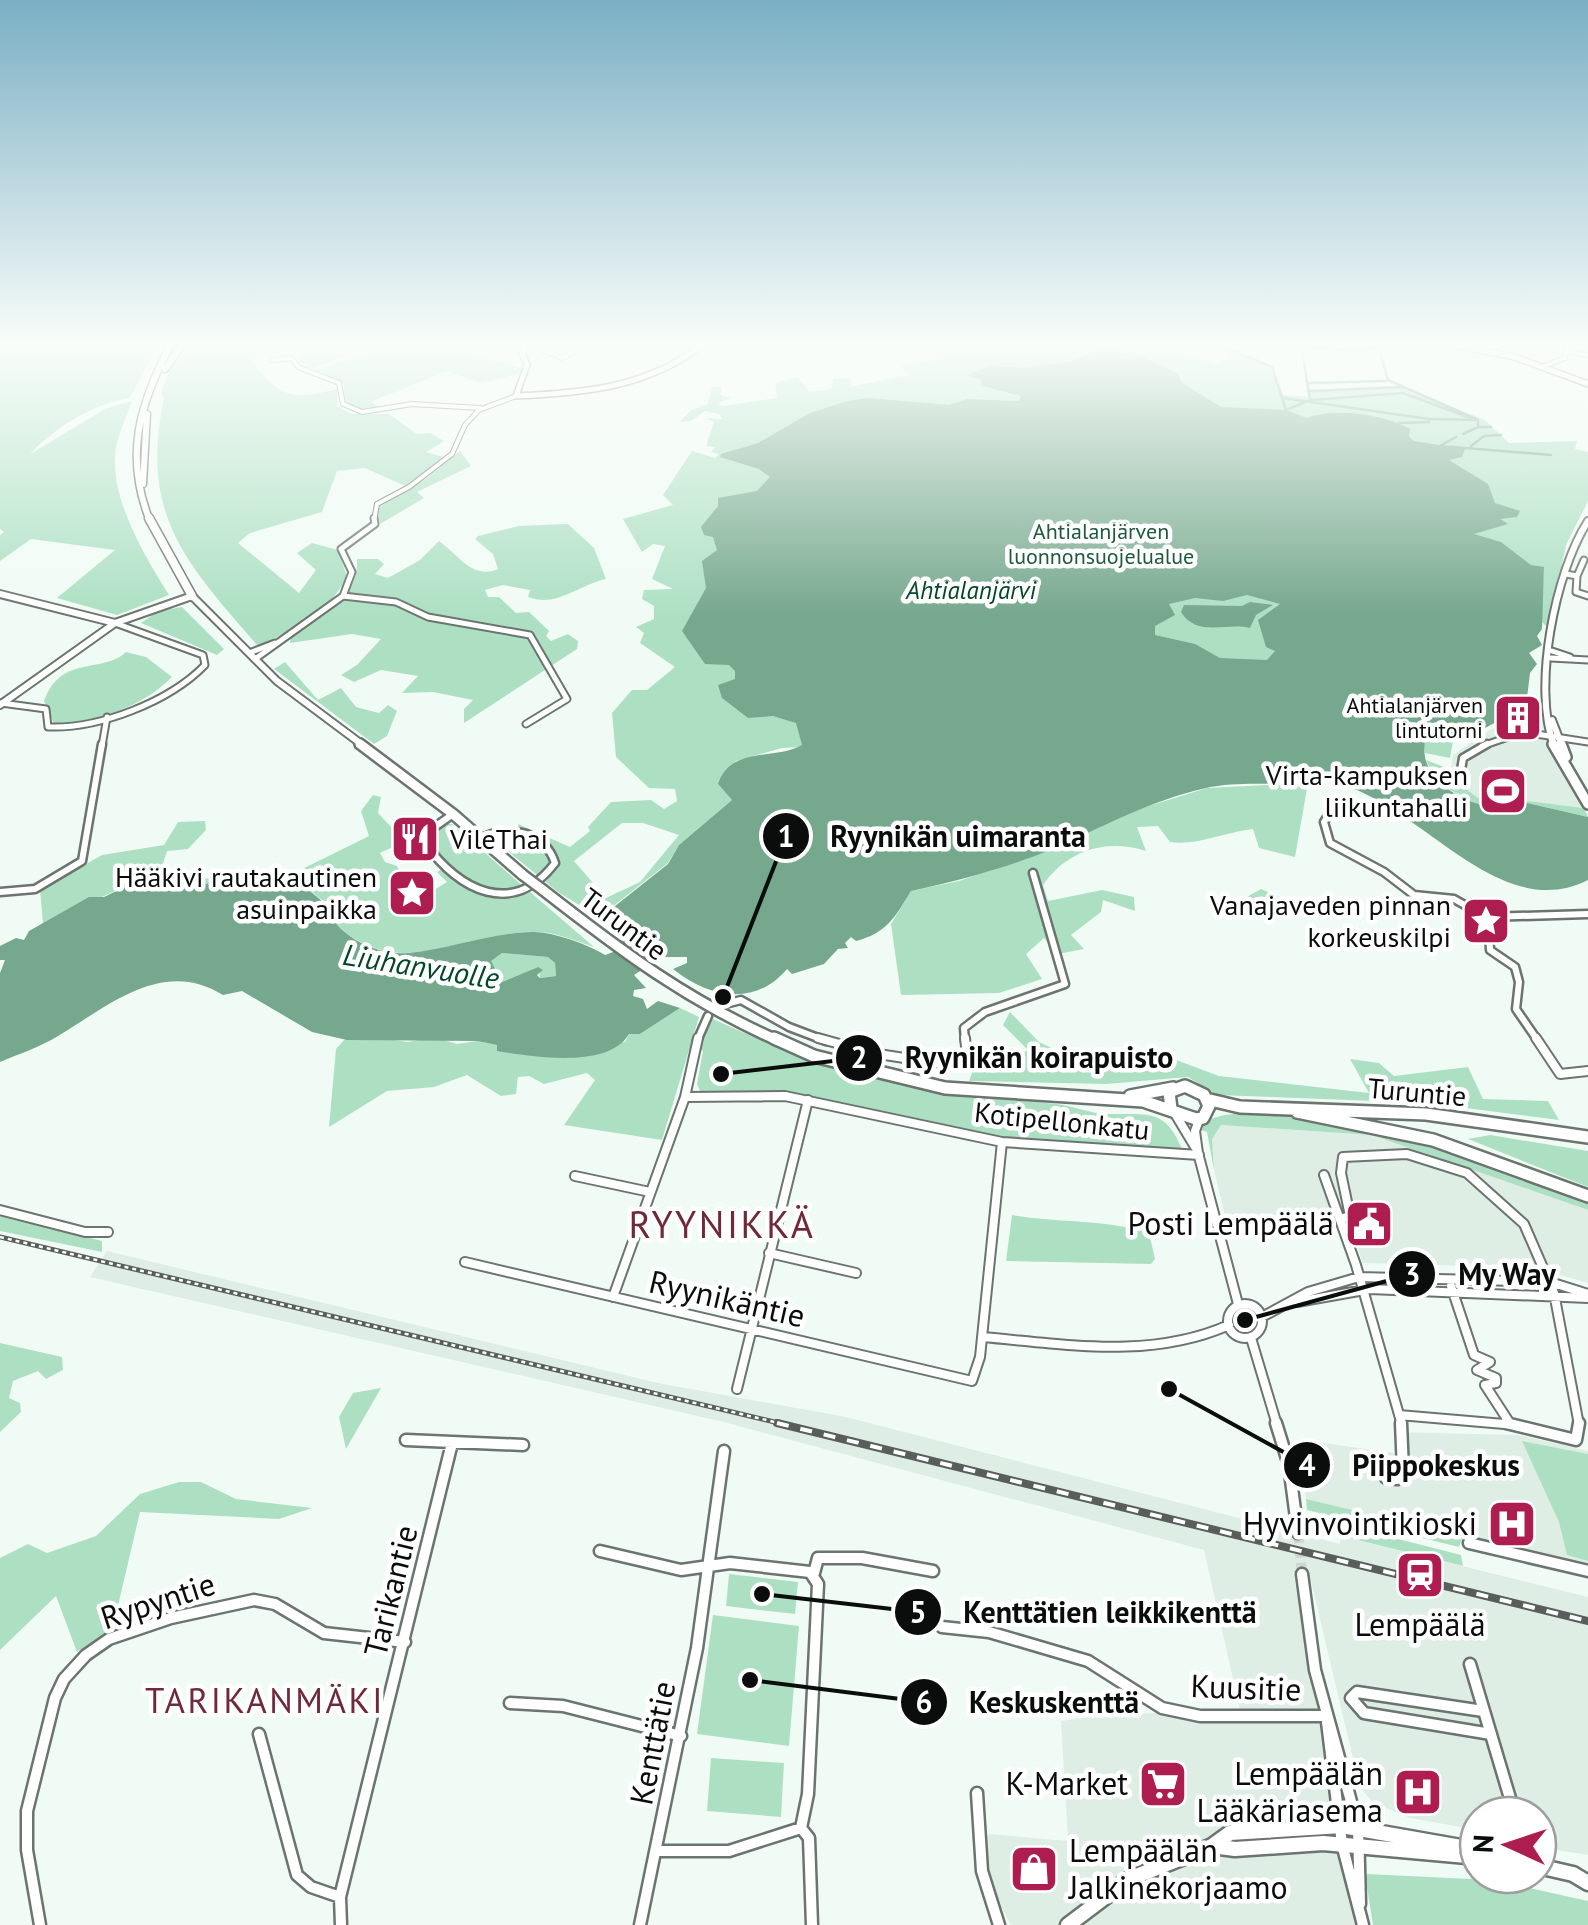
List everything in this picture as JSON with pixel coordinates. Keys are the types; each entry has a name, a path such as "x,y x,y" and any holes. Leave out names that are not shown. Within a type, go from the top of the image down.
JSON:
{"highway":[{"path":"135,436 136,484 192,596"},
{"path":"142,436 141,469 148,513"}],"main road":[{"path":"1588,520 1572,546 1551,654 1554,733 1588,804"},
{"path":"0,594 114,623"},
{"path":"1,704 114,623 192,596"},
{"name":"Turuntie","path":"192,596 252,656 453,814 523,875 648,973 722,1016 788,1046 852,1066 979,1092 1118,1098 1172,1110"},
{"path":"1192,1087 1206,1099 1203,1117 1188,1120 1172,1110 1168,1098 1173,1088 1192,1087"},
{"name":"Turuntie","path":"1118,1098 1173,1088"},
{"name":"Turuntie","path":"1206,1099 1240,1107"},
{"path":"1255,1106 1350,1120 1417,1136 1588,1196"},
{"name":"Turuntie","path":"1203,1117 1255,1106 1426,1114 1588,1137"},
{"path":"1068,1925 1129,1879 1212,1846 1230,1833 1350,1827 1458,1850"},
{"path":"1212,1846 1350,1845 1458,1853"},
{"path":"1558,1870 1583,1876"}],"street":[{"path":"252,656 342,596 353,578 352,562 342,551 344,544 376,524 373,512 377,504 409,487 452,454 462,436"},
{"path":"1584,560 1576,590 1588,596"},
{"path":"1566,574 1578,576"},
{"path":"342,596 396,602 446,621 530,634 567,699 526,724"},
{"path":"1,704 43,706 51,728 77,727 185,684 205,662 203,655 192,650 114,623"},
{"path":"1551,654 1587,660"},
{"path":"0,892 34,889 82,861 108,717"},
{"path":"1461,770 1463,758 1499,735 1521,729 1588,742"},
{"path":"453,814 429,831 425,843 440,864 475,891 495,896 517,893 550,873 556,863 552,850 524,832 495,830 482,838"},
{"path":"1329,814 1324,822 1326,837 1340,850 1384,872 1414,895 1454,899 1474,912 1499,919 1588,914"},
{"path":"717,1006 742,1000 758,1014 806,1036 947,1065 962,1064 967,1055 964,1028 969,1021 997,1006 1042,997 1064,984 1033,873"},
{"path":"1499,919 1488,932 1490,950 1514,967 1520,982 1514,999 1522,1022 1553,1068 1565,1074 1588,1071"},
{"path":"613,1298 685,1098 696,1042 708,1016"},
{"name":"Kotipellonkatu","path":"685,1098 758,1094 808,1100 1002,1142 1198,1154"},
{"path":"737,1389 808,1100"},
{"path":"1172,1110 1198,1154"},
{"path":"1203,1117 1195,1135 1198,1154 1238,1304"},
{"path":"1002,1142 982,1336 1171,1346 1204,1338 1229,1325"},
{"path":"1340,1220 1350,1216 1340,1176 1343,1158 1400,1153 1467,1173 1524,1224 1552,1287 1580,1434 1574,1440 1509,1422 1399,1415"},
{"path":"1324,1175 1359,1277 1405,1437 1403,1470 1397,1479 1386,1478"},
{"path":"575,1176 650,1192"},
{"path":"0,1210 85,1232 108,1232"},
{"path":"769,1252 856,1273"},
{"name":"Ryynikäntie","path":"465,1262 964,1382 976,1377 982,1336"},
{"path":"1260,1318 1308,1292 1359,1277 1450,1285 1552,1287 1588,1296"},
{"path":"1291,1302 1362,1290 1450,1285"},
{"path":"1450,1285 1474,1354 1490,1362 1477,1370 1496,1378 1496,1382 1485,1385 1509,1422"},
{"path":"1238,1304 1260,1318 1262,1330 1251,1338 1241,1336 1229,1325 1228,1314 1238,1304"},
{"path":"1251,1338 1285,1449 1298,1533"},
{"path":"406,1440 522,1445"},
{"name":"Tarikantie","path":"340,1925 340,1897 452,1443"},
{"name":"Kenttätie","path":"640,1925 680,1736 724,1452"},
{"path":"1469,1543 1588,1571"},
{"path":"600,1551 681,1570 730,1563 814,1573"},
{"path":"812,1925 809,1838 801,1828 809,1775 818,1584 814,1573 818,1558 862,1558 933,1571"},
{"path":"1302,1574 1350,1827 1363,1925"},
{"name":"Rypyntie","path":"40,1925 26,1850 27,1811 55,1698 74,1665 86,1655 108,1639 154,1623 254,1600 275,1604 324,1632 404,1642"},
{"name":"Kuusitie","path":"942,1627 989,1632 1088,1661 1162,1708 1200,1716 1326,1716"},
{"path":"1470,1664 1509,1795"},
{"path":"1482,1710 1357,1692 1351,1698 1364,1713 1491,1734"},
{"path":"510,1703 563,1706 680,1736"},
{"path":"259,1734 298,1874 311,1887 340,1897"},
{"path":"977,1793 986,1893 1000,1925"},
{"path":"657,1852 729,1851 801,1828"}],"shaded area":[{"path":"1515,713 1543,718 1544,734 1584,808 1528,801 1484,802 1463,787 1451,769 1453,755 1491,729 1507,725"},
{"path":"1221,1125 1372,1135 1588,1210 1588,1283 1536,1268 1363,1263 1349,1226 1226,1220 1214,1170 1212,1138"},
{"path":"107,1251 658,1383 846,1417 1340,1544 1340,1536 1588,1597 1588,1855 1558,1850 1558,1795 1458,1795 1458,1826 1410,1818 1373,1802 1360,1788 1310,1577 1293,1572 1357,1925 1011,1925 988,1882 985,1840 989,1834 1068,1841 1061,1721 1103,1715 1240,1710 1204,1550 724,1422 90,1277"},
{"path":"1395,1432 1518,1435 1588,1451 1588,1565 1306,1499 1298,1439 1399,1454"}],"green space":[{"path":"0,436 50,436 30,454 60,436 119,436 115,466 123,505 169,595 117,615 57,598 115,550 31,539 0,561 0,535 4,532 0,529"},
{"path":"158,436 435,436 444,441 426,452 444,457 405,486 365,468 337,471 322,512 250,533 238,543 299,593 316,570 297,553 312,543 338,550 347,577 320,610 297,627 258,646 209,589 175,535 158,474"},
{"name":"Ahtialanjärvi","path":"709,436 1502,436 1509,443 1577,441 1575,449 1588,452 1588,501 1566,545 1549,629 1541,621 1544,567 1448,738 1453,741 1450,758 1425,753 1425,733 1398,721 782,748 736,761 718,784 732,800 679,845 668,863 612,907 621,917 612,925 558,892 493,839 518,831 518,824 570,847 590,831 588,827 611,802 651,800 664,809 677,801 675,789 649,788 616,757 612,713 632,690 647,690 675,667 640,643 644,633 636,627 654,619 654,606 642,599 644,590 673,589 652,579 665,546 653,544 642,552 623,519 673,505 663,495 692,451 715,458 719,454 711,452 715,447 706,446","holes":["622,823 643,823 679,835 640,882 606,898 574,861"]},
{"path":"460,451 471,466 417,492 424,498 380,524 376,509 427,478"},
{"path":"568,524 594,548 606,579 548,600 528,597 530,590 503,585 485,590 488,597 499,597 516,613 529,612 549,631 546,636 551,641 568,634 578,641 577,649 464,723 464,709 473,700 433,692 402,693 418,676 381,670 354,682 341,675 357,665 381,639 352,634 290,643 291,636 345,595 356,573 357,559 378,559 384,564 375,574 388,578 420,560 439,541 473,569 489,572 498,569 493,554 475,539 478,536 519,526"},
{"path":"182,607 224,649 217,655 141,623 158,611"},
{"path":"126,652 146,657 172,677 146,697 118,711 55,726 44,701 51,686 71,671"},
{"path":"285,662 318,700 341,688 356,707 379,713 388,705 397,711 387,736 374,744 274,669"},
{"path":"1426,760 1452,770 1463,787 1484,802 1518,801 1507,806 1479,805 1442,782"},
{"path":"1308,783 1295,857 1259,848 1253,829 1180,843 1170,842 1158,826 1137,827 1146,851 1117,846 1089,850 1064,863 1043,885 1048,901 1102,890 1134,897 1135,911 1103,900 1101,912 1071,935 1084,949 1058,954 1044,938 1026,954 1042,979 999,993 901,995 891,924 911,891 959,881 1045,852 1142,808 1207,788"},
{"path":"373,795 381,797 378,813 397,833 423,817 432,824 415,826 404,835 404,842 380,853 385,862 397,866 404,882 398,885 432,891 447,882 437,872 442,869 482,895 503,898 529,891 594,947 535,932 422,952 382,950 347,933 327,904 290,875 369,836 361,811"},
{"path":"1520,801 1584,808 1588,817"},
{"path":"205,821 206,830 188,849 167,851 160,873 172,880 290,875 164,888 141,879 43,924 40,890 102,855 164,845 178,822"},
{"path":"448,824 524,887 489,893 462,877 430,843 431,833"},
{"path":"1261,889 1300,906 1270,905 1257,916 1225,909"},
{"path":"502,953 549,957 555,963 556,976 540,978 538,967 502,982 490,961"},
{"path":"680,1008 699,1017 662,1140 564,1125 595,1080 587,1073 544,1084 529,1076 518,1077 516,1094 501,1096 467,1075 434,1087 387,1091 329,1127 336,1049 345,1039 370,1037 408,1042 434,1037 457,1044 477,1041 497,1045 497,1050 625,1042 629,1034 640,1034"},
{"path":"1010,1012 1039,1042 1063,1053 1143,1064 1176,1060 1219,1076 1369,1093 1350,1059 1379,1063 1394,1076 1468,1067 1483,1099 1548,1101 1559,1120 1427,1103 1217,1095 1188,1077 1106,1084 969,1081 974,1067 993,1073 1028,1050 1003,1025"},
{"path":"711,1018 798,1054 880,1078 1095,1113 1154,1116 1169,1126 1182,1149 1003,1137 807,1095 700,1091 697,1084 703,1051 698,1047"},
{"path":"1265,1112 1440,1147 1588,1199 1588,1210 1372,1135 1221,1125 1212,1139 1214,1170 1207,1132 1198,1129 1219,1116"},
{"path":"1490,1135 1588,1151 1588,1187 1468,1139"},
{"path":"0,1214 102,1241 102,1252 0,1231"},
{"path":"1012,1215 1117,1225 1149,1233 1155,1259 1151,1264 1006,1261"},
{"path":"0,1343 62,1357 63,1370 46,1379 38,1371 13,1381 9,1398 20,1403 21,1412 0,1432"},
{"path":"381,1388 346,1449 339,1417 353,1393"},
{"path":"1522,1441 1588,1454 1588,1561 1567,1555 1559,1522"},
{"path":"179,1482 201,1482 236,1499 312,1508 279,1519 140,1512 113,1627 77,1652 56,1596 0,1650 0,1558 28,1544 47,1553 96,1536 140,1494"},
{"path":"1306,1499 1463,1536 1459,1547 1307,1510"},
{"path":"1316,1518 1461,1555 1463,1566 1309,1528"},
{"path":"729,1574 798,1582 795,1614 726,1606"},
{"path":"713,1615 799,1626 789,1746 697,1734"},
{"path":"711,1758 784,1763 781,1817 707,1811"},
{"path":"1365,1874 1458,1878 1458,1895 1558,1894 1588,1901 1588,1925 1373,1925"}],"water":[{"name":"Ahtialanjärvi","path":"770,436 1409,436 1414,441 1465,449 1462,457 1449,460 1488,484 1495,503 1520,511 1517,517 1500,519 1508,524 1474,534 1501,542 1531,565 1544,567 1542,629 1537,636 1542,645 1529,653 1537,664 1530,673 1526,706 1459,742 1420,723 1397,720 1422,730 1425,757 1432,772 1452,792 1494,807 1519,801 1588,817 1588,880 1554,890 1520,886 1488,873 1392,809 1360,792 1328,782 1226,785 1166,800 1017,862 911,891 883,929 856,941 851,937 845,943 848,948 838,949 824,964 792,974 787,969 761,989 716,992 673,969 687,963 687,957 662,957 634,975 646,988 634,990 633,996 643,999 647,1009 658,1001 680,1008 640,1034 629,1034 604,1053 587,1057 497,1051 497,1045 477,1041 347,1040 312,1032 242,991 223,995 179,981 137,990 51,1040 0,1062 0,973 5,960 0,960 0,946 16,938 24,940 29,931 89,897 104,897 141,879 159,881 164,888 290,875 327,905 347,934 371,947 396,953 532,932 569,939 605,955 616,951 622,935 612,925 621,917 610,910 668,864 679,845 732,800 718,784 724,772 743,759 802,745 796,723 773,716 748,718 722,698 718,685 735,679 735,671 729,665 705,664 682,631 706,588 702,561 717,550 713,537 704,535 701,527 718,506 718,498 757,491 770,477 759,469 720,457 721,454","holes":["1247,595 1280,604 1258,620 1266,647 1275,651 1267,660 1220,658 1195,644 1155,635 1155,626 1175,615 1169,604 1195,598 1223,601","502,953 548,957 555,963 556,976 540,978 537,975 543,970 538,967 502,982 491,961"]},
{"path":"1250,602 1273,605 1256,615 1250,628 1195,625 1181,612 1184,605 1242,606"}],"waterway":[{"path":"1471,446 1487,436"},
{"path":"1440,446 1456,437"},
{"path":"1441,446 1551,455"}],"tunnel":[{"path":"1298,1533 1302,1573"}],"railway":[{"path":"0,1237 787,1425"},
{"path":"777,1423 1588,1621"}],"place":[{"name":"Ahtialanjärven lintutorni","path":"1518,718"},
{"name":"Virta-kampuksen liikuntahalli","path":"1503,791"},
{"name":"VileThai","path":"415,839"},
{"name":"Hääkivi rautakautinen asuinpaikka","path":"412,893"},
{"name":"Vanajaveden pinnan korkeuskilpi","path":"1486,921"},
{"name":"Ryynikän uimaranta","path":"723,997"},
{"name":"Ryynikän koirapuisto","path":"721,1074"},
{"name":"Posti Lempäälä","path":"1369,1224"},
{"name":"My Way","path":"1245,1320"},
{"name":"Piippokeskus","path":"1169,1389"},
{"name":"Hyvinvointikioski","path":"1512,1524"},
{"name":"Lempäälä","path":"1420,1575"},
{"name":"Kenttätien leikkikenttä","path":"762,1594"},
{"name":"Keskuskenttä","path":"750,1680"},
{"name":"K-Market","path":"1163,1784"},
{"name":"Lempäälän Lääkäriasema","path":"1418,1792"},
{"name":"Lempäälän Jalkinekorjaamo","path":"1034,1869"}],"district":[{"name":"RYYNIKKÄ","path":"722,1225"},
{"name":"TARIKANMÄKI","path":"265,1701"}],"park label":[{"name":"Ahtialanjärven luonnonsuojelualue","path":"1101,544"}],"water label":[{"name":"Liuhanvuolle","path":"421,967"}]}
